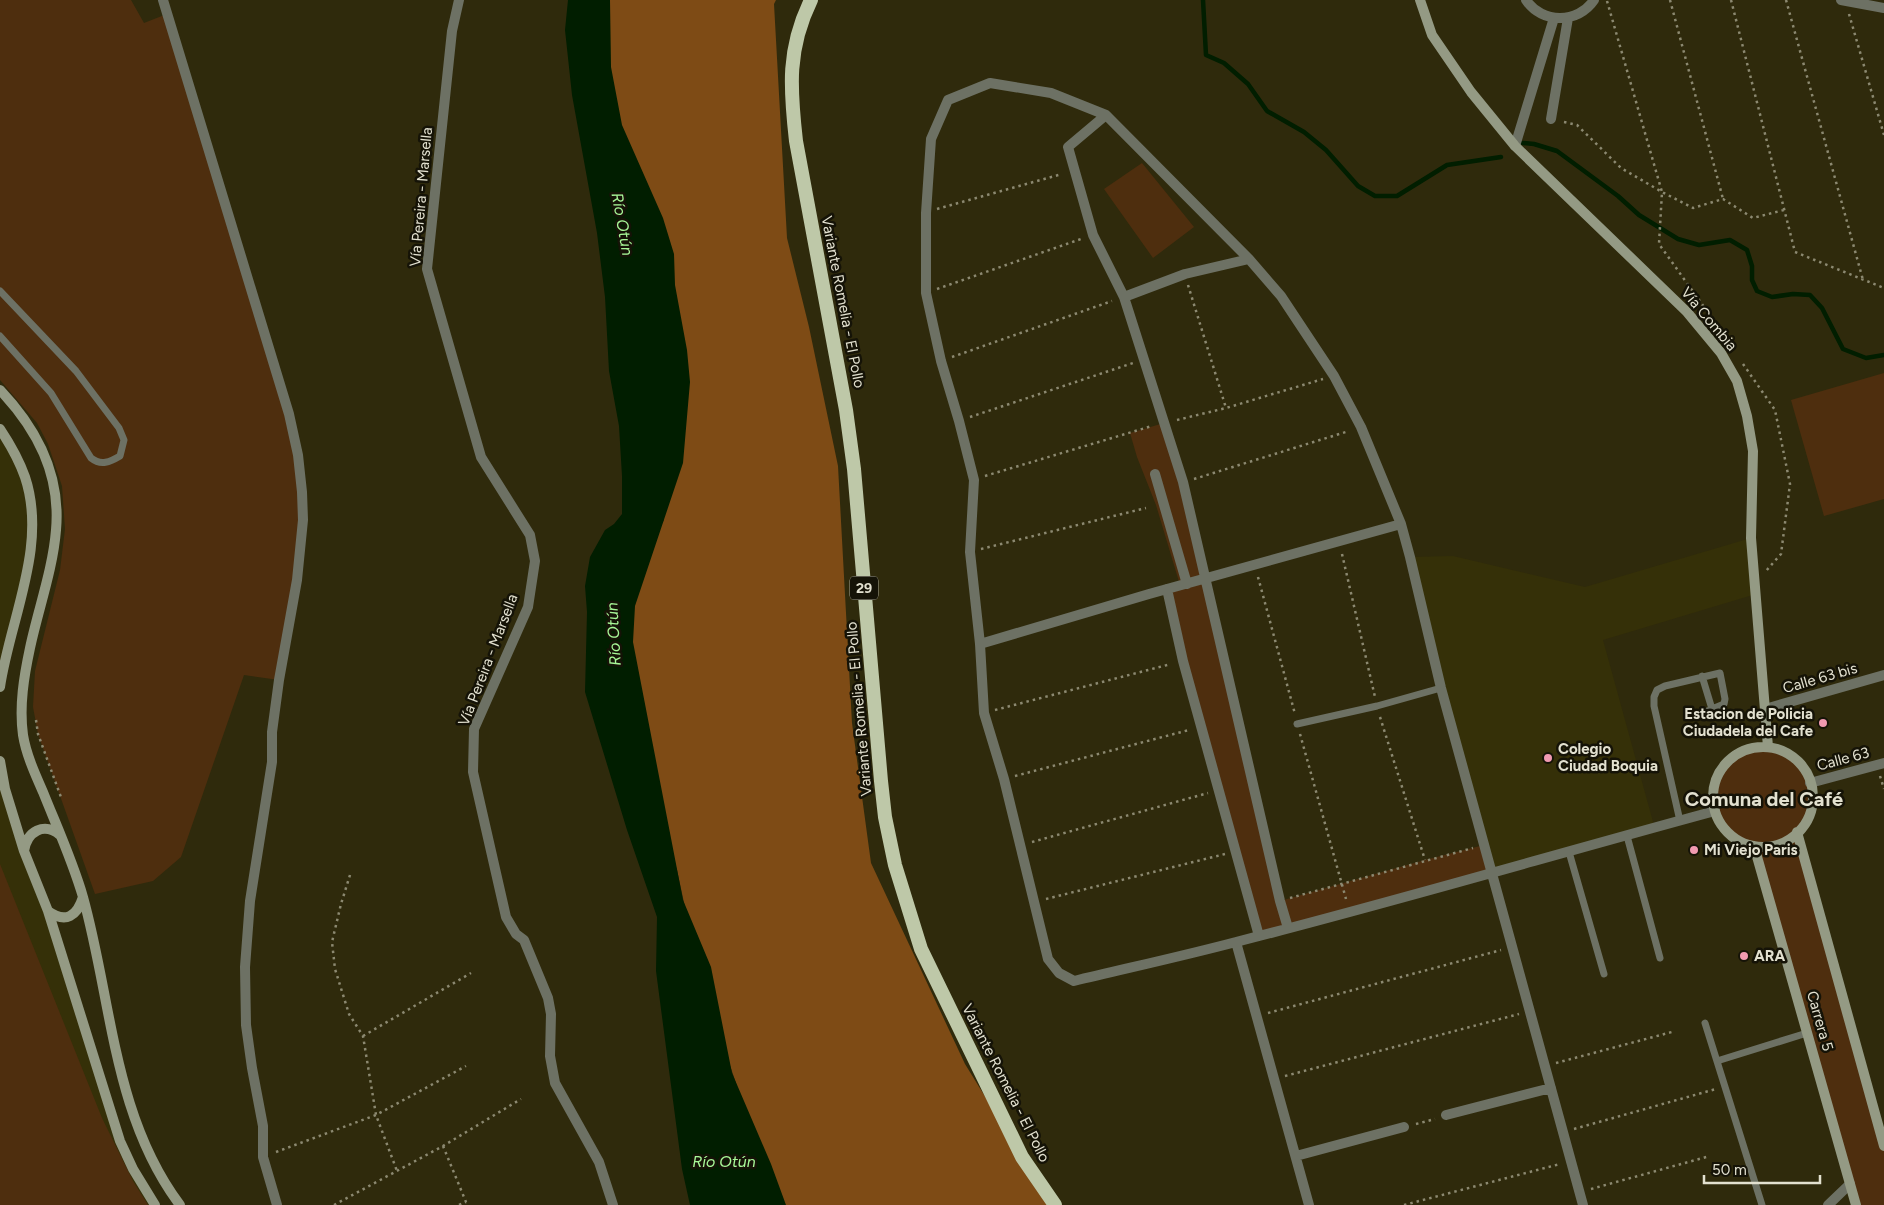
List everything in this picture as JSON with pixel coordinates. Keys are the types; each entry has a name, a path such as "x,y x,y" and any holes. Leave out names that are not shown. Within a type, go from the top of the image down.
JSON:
{"highway":[{"name":"Variante Romelia - El Pollo","path":"811,0 795,40 791,68 791,102 796,141 836,348 849,430 881,781 890,840 898,875 921,949 1022,1157 1055,1205"}],"main road":[{"name":"Vía Combia","path":"1420,0 1432,35 1471,92 1516,146 1687,312 1721,353 1737,381 1747,416 1753,451 1751,538 1768,747"},
{"path":"0,390 32,428 49,465 57,508 56,530 26,668 22,708 23,735 31,764 83,897 128,1101 153,1162 180,1205"},
{"path":"0,429 26,478 32,522 29,559 3,665 0,687"},
{"path":"1754,747 1768,747 1786,753 1802,766 1810,783 1812,796 1811,810 1806,822 1798,832 1785,842 1770,846 1754,846 1741,842 1721,824 1715,811 1713,797 1720,770 1729,760 1741,752 1754,747"},
{"path":"0,761 5,789 24,851 48,911 120,1141 133,1169 155,1205"},
{"path":"24,851 25,842 29,835 36,830 49,829 60,835"},
{"name":"Carrera 5","path":"1798,832 1884,1146"},
{"name":"Carrera 5","path":"1754,846 1856,1205"},
{"path":"48,911 54,916 68,917 78,909 83,897"}],"street":[{"path":"163,0 289,414 298,455 302,492 303,520 297,580 279,680 272,732 272,762 250,901 246,940 246,1025 263,1126 263,1157 277,1205"},
{"name":"Vía Pereira - Marsella","path":"459,0 452,31 427,269 481,456 530,535 536,561 528,607 474,729 473,772 506,917 516,934 524,940 548,998 551,1014 550,1056 555,1083 599,1162 613,1205"},
{"path":"1526,0 1530,6 1541,14 1554,18 1568,18 1580,14 1594,0"},
{"path":"1843,0 1884,8"},
{"path":"1516,146 1554,18"},
{"path":"1551,119 1568,18"},
{"path":"1583,1205 1580,1192 1492,872 1484,846 1441,688 1401,524 1361,427 1334,376 1281,296 1249,259 1106,116 1051,94 990,82 948,100 931,139 926,212 926,293 941,361 974,480 970,552 980,644 984,713 1004,779 1048,959 1059,973 1074,981 1236,942 1492,872 1569,852 1715,811"},
{"path":"1106,116 1068,147 1073,170 1093,235 1124,297 1183,482 1280,901 1288,928"},
{"path":"1124,297 1185,274 1249,259"},
{"path":"1155,474 1187,584"},
{"path":"980,644 1167,589 1254,566 1338,540 1401,524"},
{"path":"1167,589 1183,661 1259,936"},
{"name":"Calle 63 bis","path":"1765,709 1884,675"},
{"name":"Calle 63","path":"1810,783 1884,763"},
{"path":"1236,942 1309,1205"},
{"path":"1446,1116 1551,1088"},
{"path":"1296,1156 1404,1127"},
{"path":"1828,1205 1850,1184"}],"lane":[{"path":"0,291 76,371 119,428 124,440 120,456 103,463 91,458 51,393 38,376 0,336"},
{"path":"1680,821 1654,706 1654,697 1657,690 1665,686 1718,673 1722,676 1726,699 1724,704 1699,715"},
{"path":"1702,676 1712,709"},
{"path":"1297,724 1377,706 1441,688"},
{"path":"1627,836 1660,958"},
{"path":"1569,852 1604,974"},
{"path":"1705,1023 1762,1205"},
{"path":"1717,1061 1807,1034"}],"path":[{"path":"1606,0 1662,192 1659,244"},
{"path":"1670,0 1723,199 1753,218 1784,210"},
{"path":"1731,0 1794,252 1884,288"},
{"path":"1786,0 1863,280"},
{"path":"1843,0 1884,135"},
{"path":"1551,119 1577,125 1621,168 1693,208 1723,199"},
{"path":"926,212 1073,170"},
{"path":"926,293 1093,235"},
{"path":"1185,274 1226,408"},
{"path":"941,361 1124,297"},
{"path":"959,421 1144,359"},
{"path":"974,480 1164,423 1226,408 1334,376"},
{"path":"1183,482 1361,427"},
{"path":"970,552 1146,508"},
{"path":"1254,566 1349,911"},
{"path":"984,713 1183,661"},
{"path":"35,716 38,734 63,805"},
{"path":"1004,779 1201,727"},
{"path":"1021,846 1219,790"},
{"path":"1280,901 1484,846"},
{"path":"1035,902 1235,851"},
{"path":"350,876 332,942 334,969 349,1014 363,1036 376,1115 397,1171"},
{"path":"1257,1016 1512,947"},
{"path":"363,1036 471,973"},
{"path":"1274,1078 1530,1011"},
{"path":"1545,1066 1672,1032"},
{"path":"263,1157 376,1115 466,1066"},
{"path":"1563,1132 1725,1086"},
{"path":"336,1205 443,1146 521,1099"},
{"path":"1404,1127 1446,1116"},
{"path":"443,1146 466,1202 469,1205"},
{"path":"1580,1192 1710,1156"},
{"path":"1404,1205 1571,1161"},
{"path":"459,1205 466,1202"}],"shaded area":[{"path":"0,0 131,0 144,23 167,14 289,414 303,520 279,680 244,675 181,857 153,881 95,894 38,734 33,707 35,671 60,570 65,529 62,486 48,444 37,423 0,380"},
{"path":"607,0 776,0 774,4 787,238 809,327 838,466 852,723 871,863 965,1064 1052,1205 771,1205 750,1148 736,1083 700,977 677,870 644,776 622,591 664,520 596,79"},
{"path":"1142,163 1194,227 1153,258 1104,189"},
{"path":"1884,373 1884,499 1824,516 1791,400"},
{"path":"1164,423 1280,901 1484,845 1492,872 1259,936 1167,589 1180,585 1156,505 1137,457 1130,433"},
{"path":"0,429 18,460 32,521 0,687"},
{"name":"Colegio Ciudad Boquia","path":"1751,538 1756,594 1603,640 1655,829 1492,872 1410,557 1453,556 1585,587"},
{"path":"1754,747 1772,749 1787,754 1799,763 1807,774 1811,787 1811,802 1806,817 1797,833 1884,1146 1884,1205 1856,1205 1754,846 1736,837 1723,825 1715,811 1713,796 1715,782 1723,768 1736,756"},
{"path":"0,761 108,1106 155,1205 0,1205"},
{"path":"0,864 102,1118 133,1181 148,1205 0,1205"}],"water":[{"name":"Río Otún","path":"568,0 610,0 611,67 622,125 663,218 674,254 675,285 687,350 690,382 683,463 635,606 633,642 683,900 711,967 732,1073 771,1164 786,1205 690,1205 682,1169 656,971 657,917 627,830 585,692 587,612 585,586 590,557 605,530 614,524 622,514 622,476 619,426 609,371 605,297 597,233 572,95 565,30"}],"waterway":[{"path":"1203,0 1206,55 1224,63 1248,84 1267,111 1304,132 1326,150 1358,186 1375,196 1397,196 1447,165 1501,157"},
{"path":"1523,143 1534,144 1557,151 1618,196 1639,215 1678,239 1699,245 1730,240 1747,250 1752,266 1752,280 1757,291 1772,297 1793,294 1810,295 1822,308 1843,349 1866,358 1884,355"}],"place":[{"name":"Estacion de Policia Ciudadela del Cafe","path":"1823,723"},
{"name":"Colegio Ciudad Boquia","path":"1548,758"},
{"name":"Mi Viejo Paris","path":"1694,850"},
{"name":"ARA","path":"1744,956"}],"district":[{"name":"Comuna del Café","path":"1764,799"}]}
